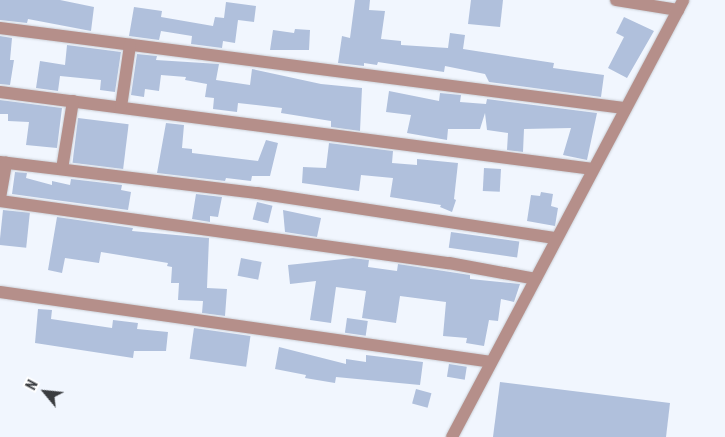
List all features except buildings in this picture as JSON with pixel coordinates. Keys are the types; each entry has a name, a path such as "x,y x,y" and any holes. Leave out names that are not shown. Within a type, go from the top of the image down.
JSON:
{"street":[{"path":"452,437 680,5 616,0"},
{"path":"0,28 624,108"},
{"path":"121,107 130,45"},
{"path":"0,92 593,169"},
{"path":"62,169 73,101"},
{"path":"536,279 450,264 0,200 3,163 248,192 556,238"},
{"path":"0,292 491,362"}]}
